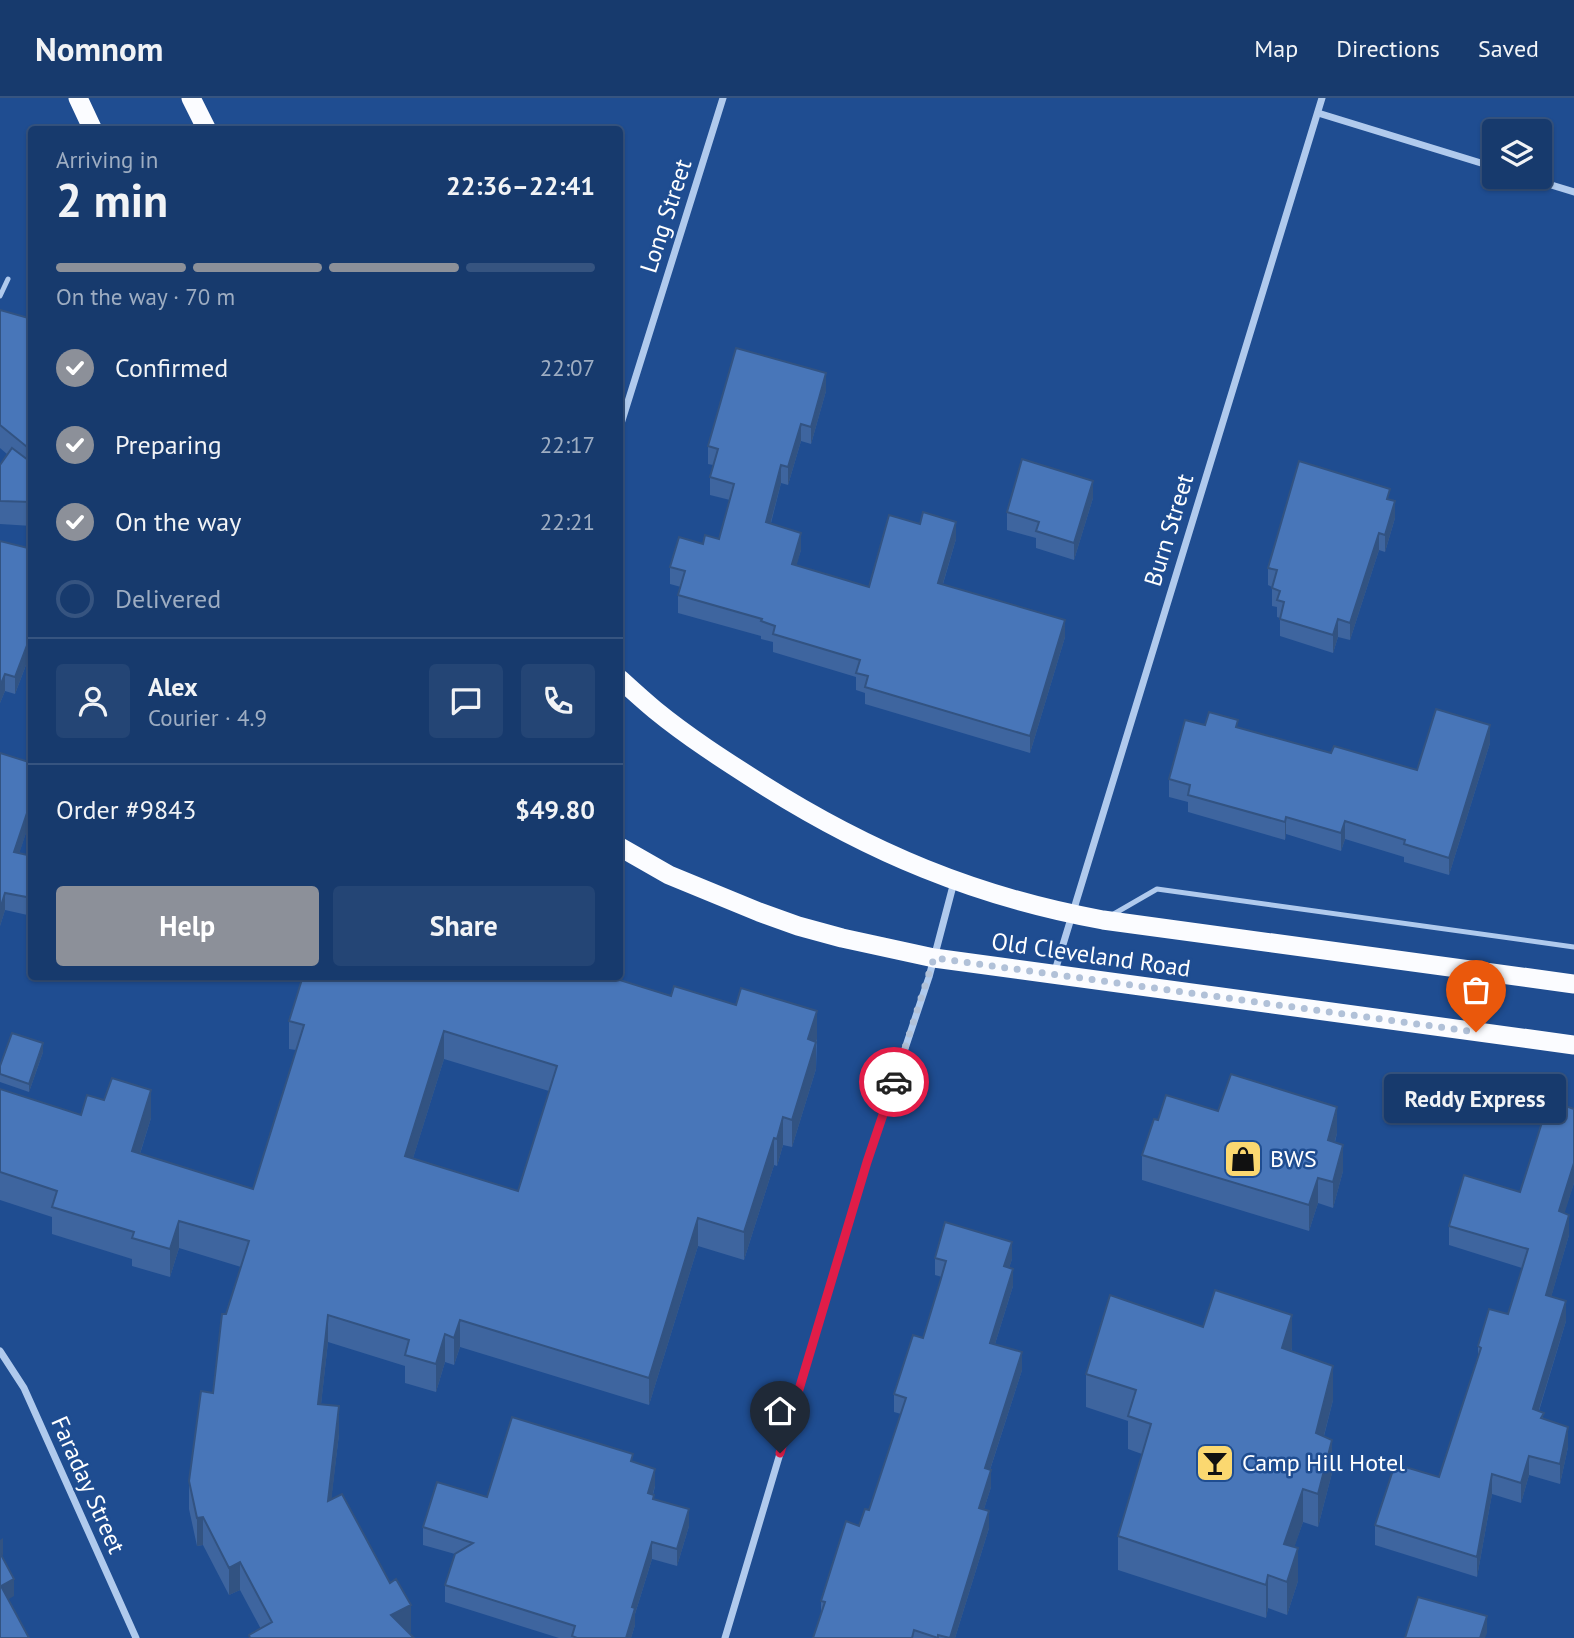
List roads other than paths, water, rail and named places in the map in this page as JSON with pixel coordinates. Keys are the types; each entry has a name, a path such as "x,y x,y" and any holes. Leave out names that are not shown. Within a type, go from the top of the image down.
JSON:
{"highway":[{"path":"78,98 91,126"},
{"path":"191,98 204,126"},
{"name":"Old Cleveland Road","path":"623,681 656,711 709,751 779,795 842,831 910,864 954,881 1026,903 1103,920 1574,984"},
{"name":"Old Cleveland Road","path":"623,849 669,875 709,893 798,926 934,958 1574,1045"}],"street":[{"name":"Long Street","path":"623,417 723,98"},
{"name":"Burn Street","path":"1054,974 1322,98"},
{"path":"1318,113 1482,163"},
{"path":"1552,185 1574,192"},
{"path":"725,1638 867,1162 934,958 954,881"},
{"name":"Faraday Street","path":"0,1351 24,1388 136,1638"}],"lane":[{"path":"0,296 8,279"},
{"name":"Old Cleveland Road","path":"1103,920 1157,889 1574,947"}],"place":[{"name":"Reddy Express","path":"1476,1032"},
{"name":"BWS","path":"1243,1159"},
{"name":"Camp Hill Hotel","path":"1215,1463"}]}
